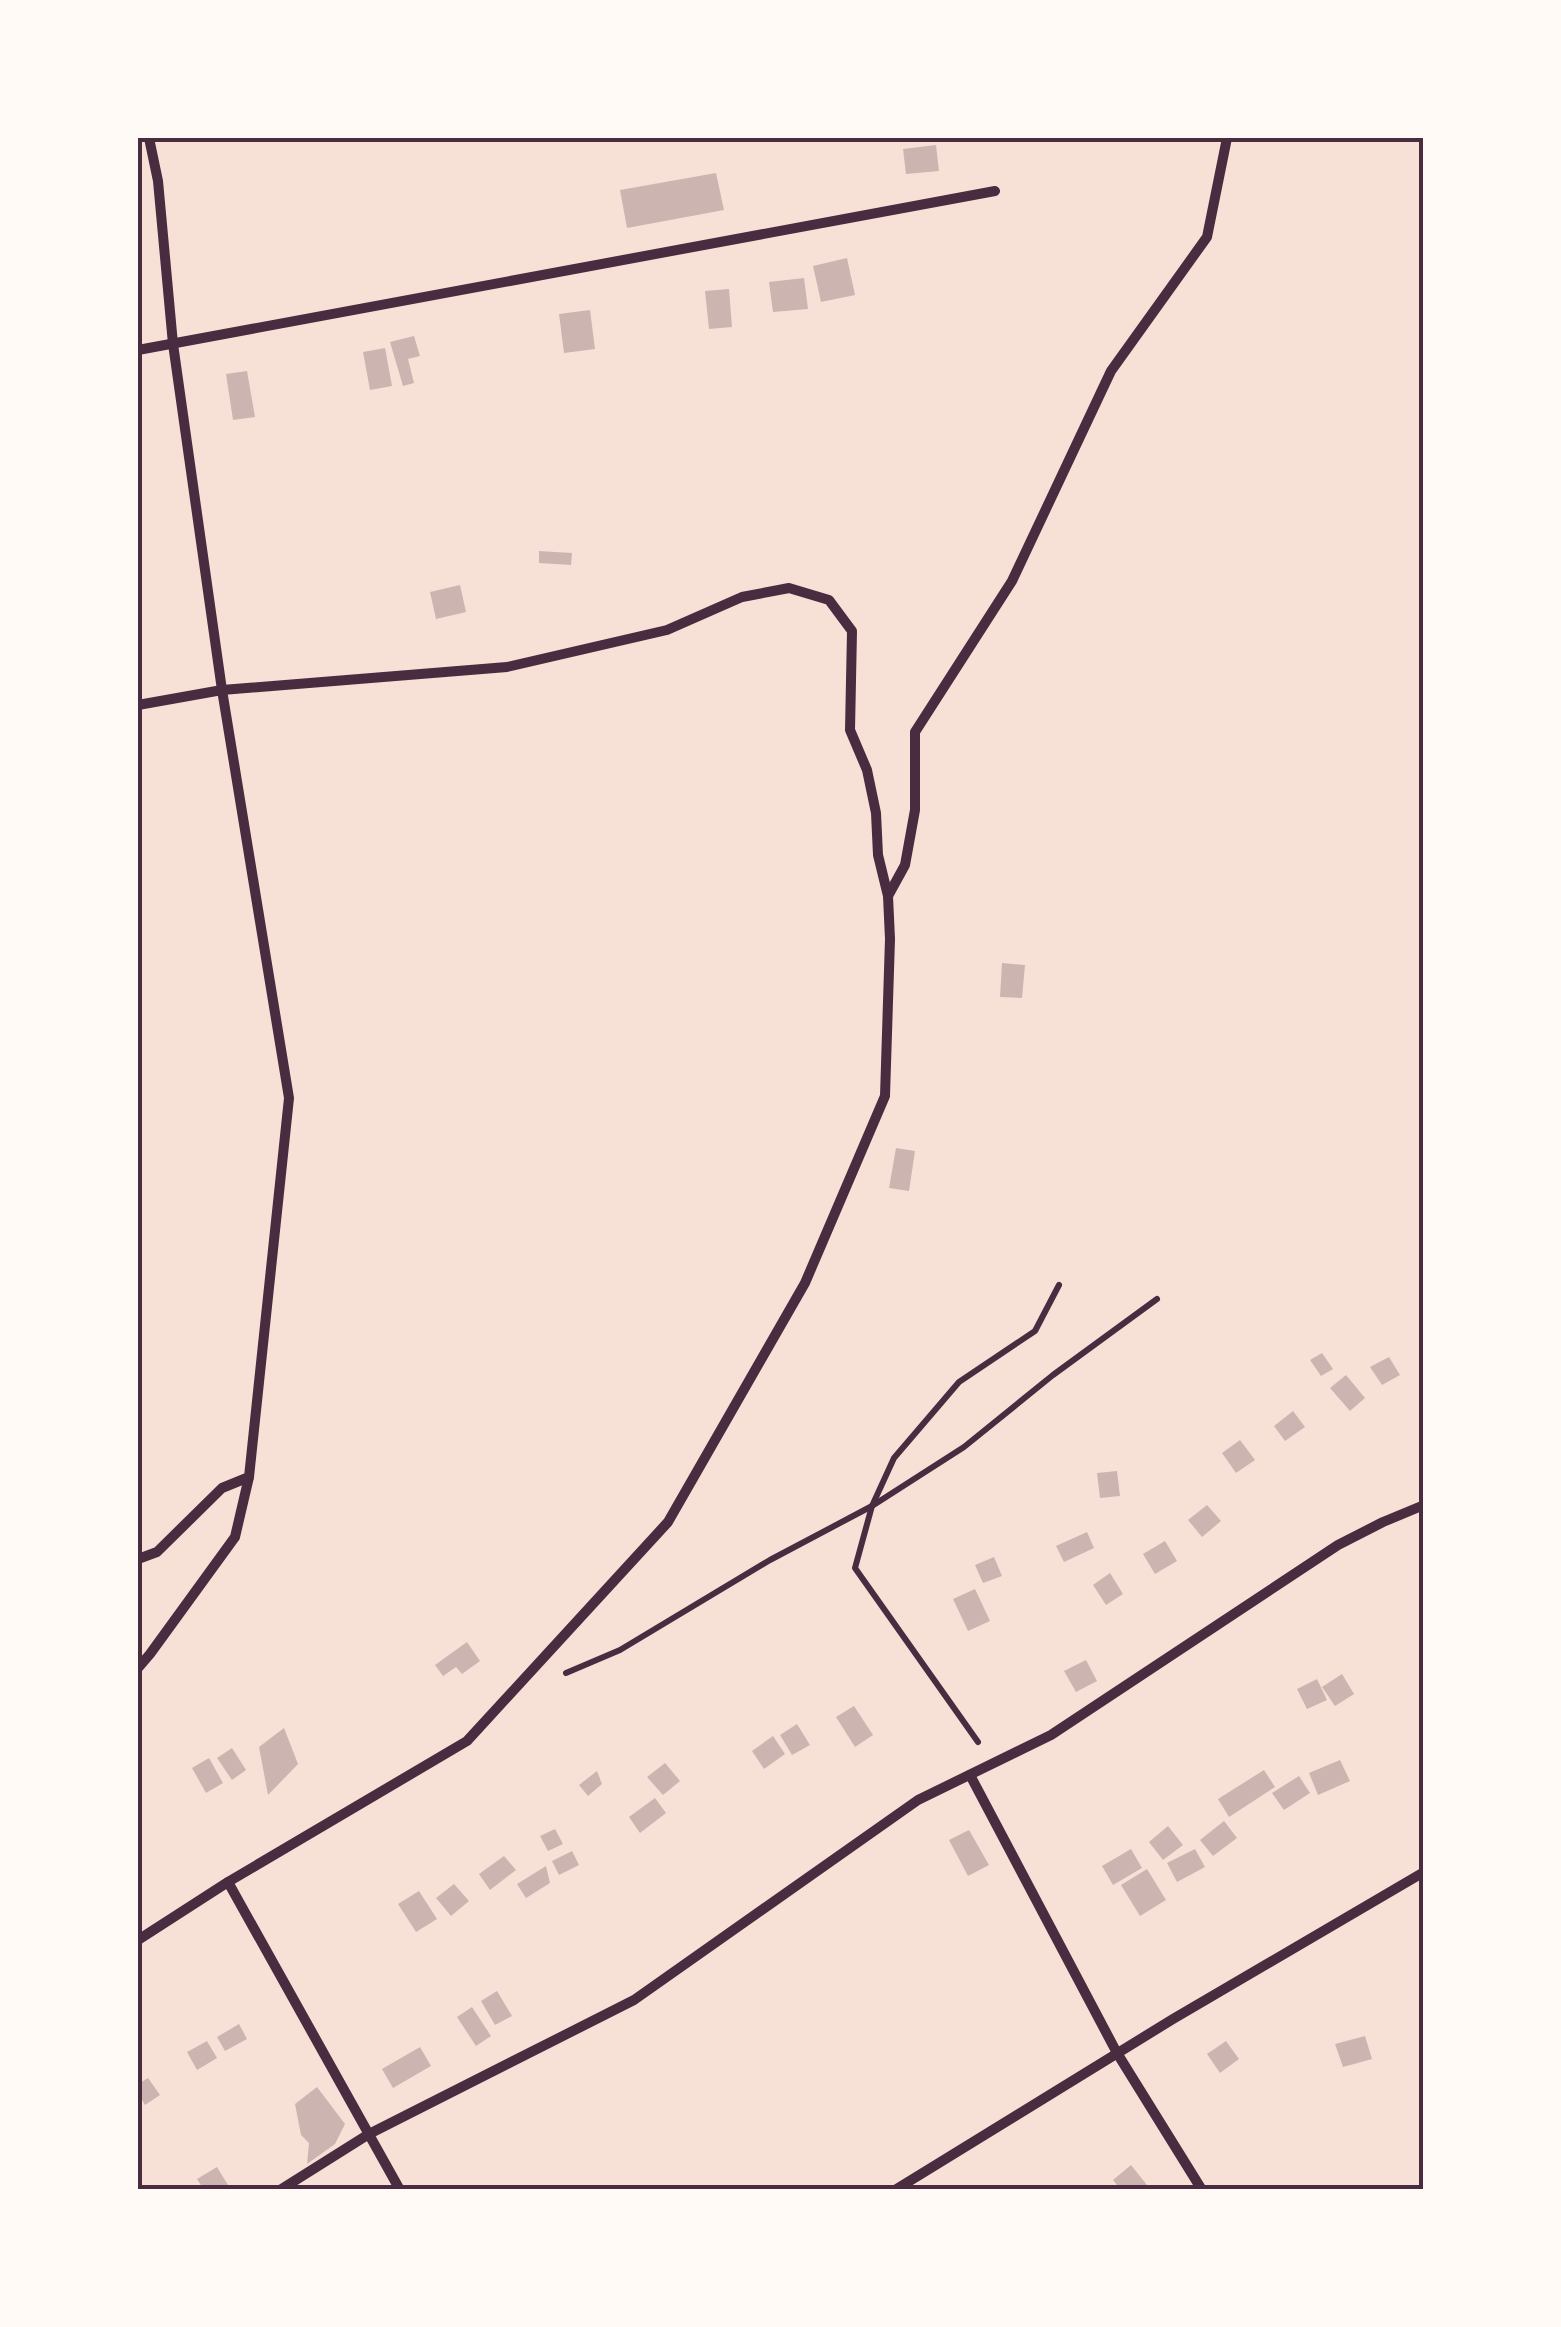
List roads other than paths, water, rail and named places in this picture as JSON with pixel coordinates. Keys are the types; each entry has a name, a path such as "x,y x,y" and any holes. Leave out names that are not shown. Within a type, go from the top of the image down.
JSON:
{"street":[{"path":"138,1668 234,1537 249,1476 290,1098 222,690 173,344 158,181 149,138"},
{"path":"888,896 905,865 915,810 916,732 1012,581 1111,371 1208,237 1226,138"},
{"path":"138,350 995,192"},
{"path":"138,705 222,690 507,667 667,630 742,597 789,588 829,600 852,630 850,730 867,770 876,813 890,939 885,1096 805,1283 668,1522 467,1741 228,1882 138,1940"},
{"path":"138,1559 156,1552 222,1488 249,1476"},
{"path":"280,2190 369,2134 634,2000 918,1800 1052,1735 1338,1545 1424,1505"},
{"path":"970,1775 1116,2053 1202,2190"},
{"path":"895,2190 1116,2053 1424,1872"},
{"path":"228,1882 400,2190"}]}
